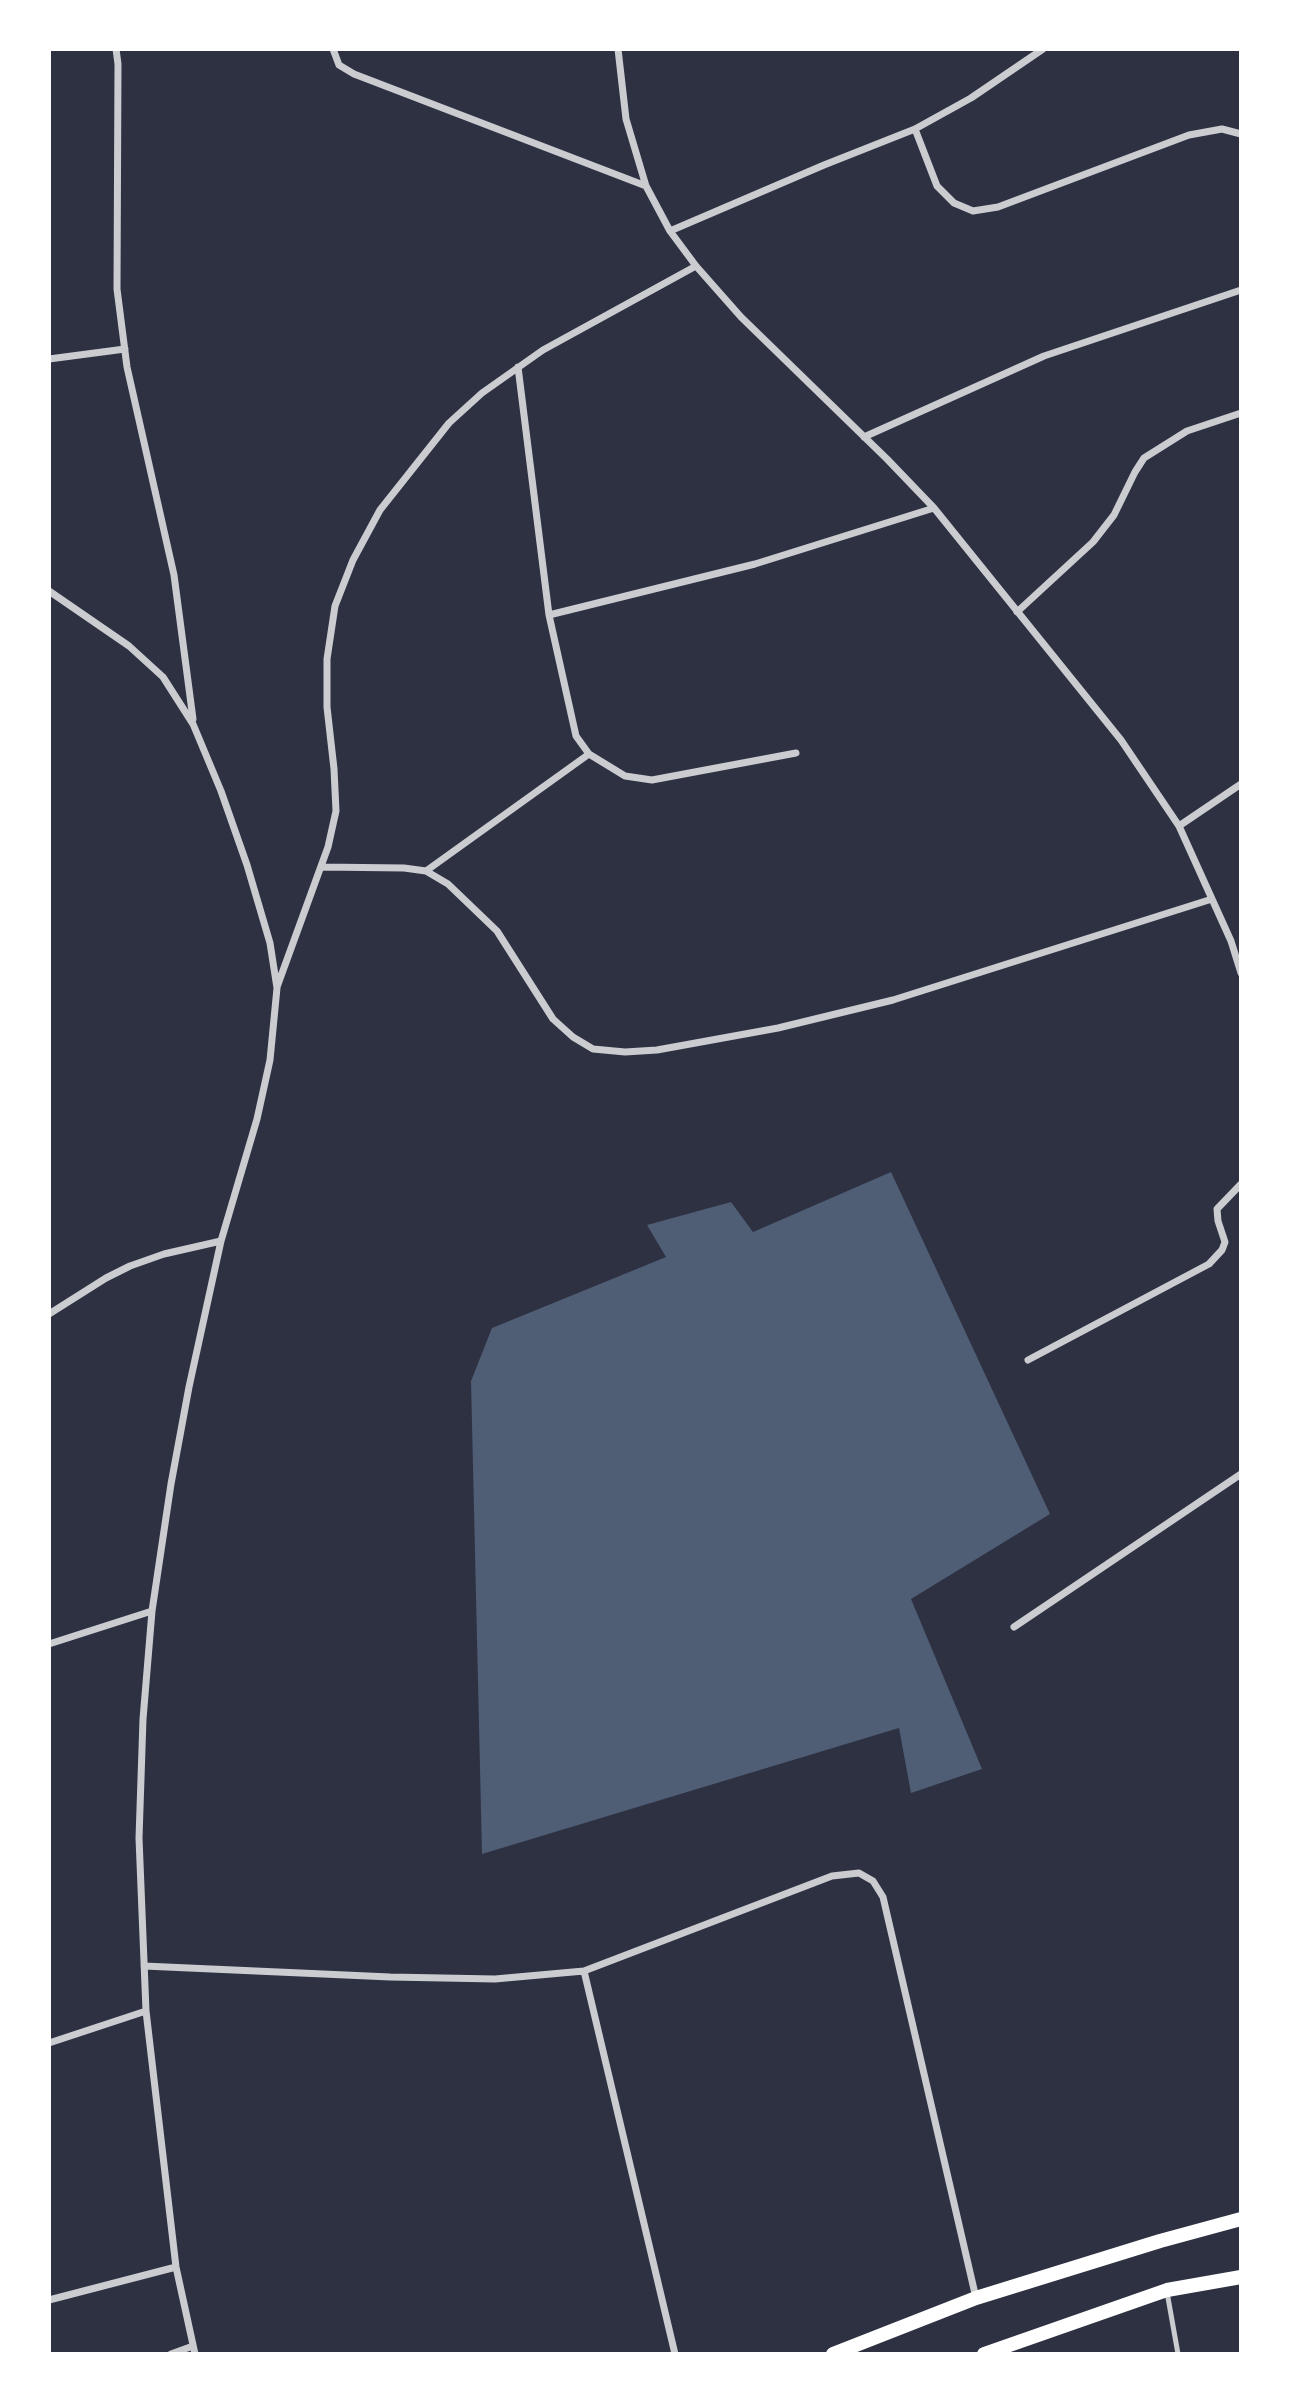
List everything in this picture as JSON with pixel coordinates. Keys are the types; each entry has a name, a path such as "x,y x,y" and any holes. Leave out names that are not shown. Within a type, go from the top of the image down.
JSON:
{"main road":[{"path":"833,2354 975,2298 1241,2219"},
{"path":"984,2354 1167,2290 1241,2277"}],"street":[{"path":"116,49 117,289 139,423 174,575 193,724"},
{"path":"333,49 339,65 354,74 646,186"},
{"path":"618,49 626,119 646,186 670,231 696,267 741,317 934,508 1121,740 1179,826 1231,941 1241,973"},
{"path":"670,231 915,129 971,98 1043,49"},
{"path":"915,129 937,186 954,203 973,211 998,207 1189,135 1222,129 1241,134"},
{"path":"277,988 321,867 336,811 327,707 327,659 335,606 353,560 380,510 449,423 482,393 542,350 696,267"},
{"path":"864,437 1044,356 1241,290"},
{"path":"49,359 125,349"},
{"path":"519,367 549,615 576,736 589,754 625,776 652,780 796,752"},
{"path":"1017,612 1093,542 1114,514 1144,458 1187,431 1241,413"},
{"path":"549,615 755,564 934,508"},
{"path":"49,591 128,646 163,677 193,724 247,864 270,943 277,988 270,1060 257,1119 221,1241 173,1472 152,1611 143,1719 139,1838 146,2011 176,2267 194,2350 171,2354"},
{"path":"426,872 589,754"},
{"path":"1179,826 1241,784"},
{"path":"321,867 404,868 426,872 448,884 497,931 553,1019 593,1049 625,1052 657,1050 778,1028 893,1000 1212,899"},
{"path":"1028,1360 1209,1264 1217,1257 1225,1242 1217,1209 1241,1184"},
{"path":"49,1314 106,1278 131,1266 221,1241"},
{"path":"1014,1627 1241,1474"},
{"path":"49,1644 152,1611"},
{"path":"144,1966 495,1979 584,1971 832,1876 859,1873 873,1881 883,1897 975,2298"},
{"path":"584,1971 675,2354"},
{"path":"49,2043 146,2011"},
{"path":"49,2300 176,2267"}],"lane":[{"path":"1167,2290 1178,2354"}],"water":[{"path":"891,1172 1050,1514 911,1599 982,1769 911,1793 899,1728 482,1854 471,1381 492,1328 666,1257 647,1225 731,1202 753,1232"}]}
